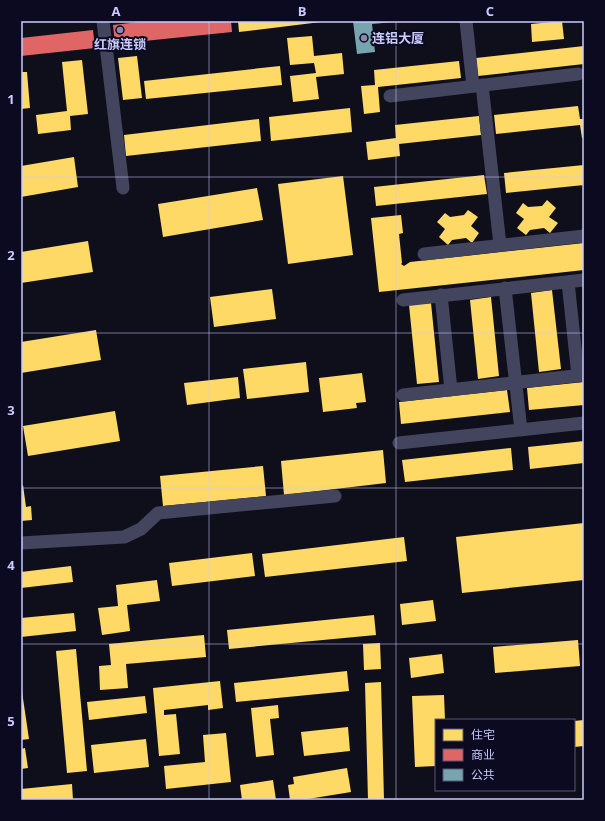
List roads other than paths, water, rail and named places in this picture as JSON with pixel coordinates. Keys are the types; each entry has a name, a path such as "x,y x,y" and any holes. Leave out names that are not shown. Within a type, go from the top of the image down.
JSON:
{"street":[{"path":"103,21 123,188"},
{"path":"466,21 478,86 500,246"},
{"path":"390,96 578,74"},
{"path":"424,254 584,236"},
{"path":"402,300 584,280"},
{"path":"403,395 581,376 568,282"},
{"path":"505,288 521,430"},
{"path":"441,295 452,390"},
{"path":"400,443 584,423"},
{"path":"21,543 124,537 141,529 158,513 335,496"}],"place":[{"name":"红旗连锁","path":"120,30"},
{"name":"连铝大厦","path":"364,38"}]}
